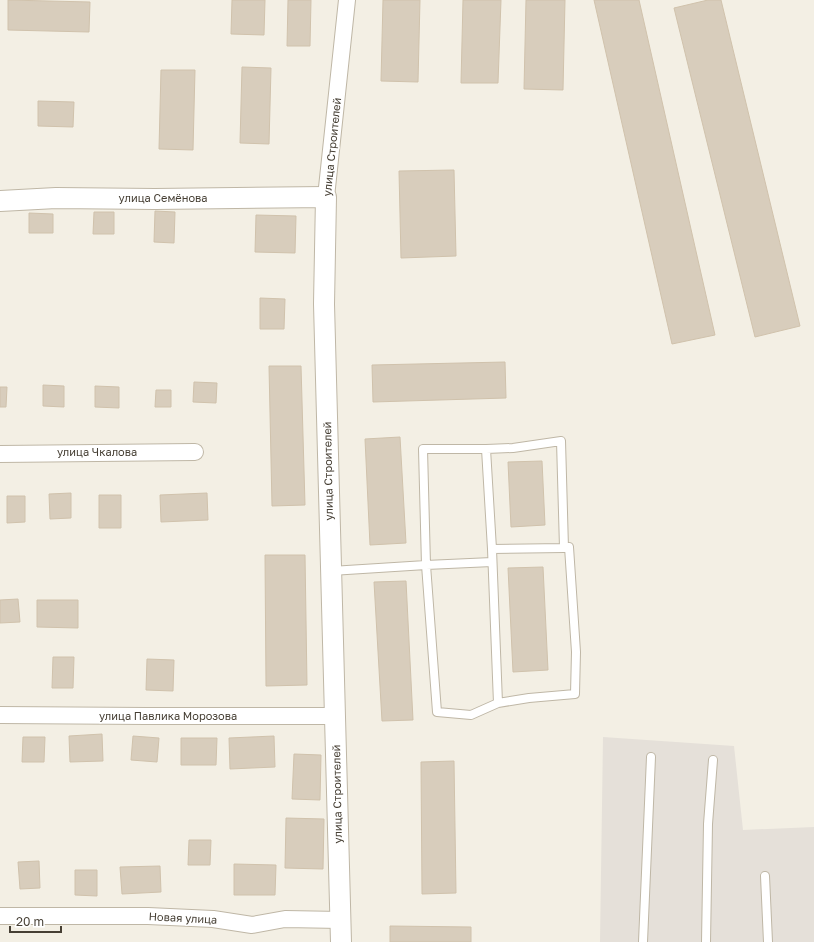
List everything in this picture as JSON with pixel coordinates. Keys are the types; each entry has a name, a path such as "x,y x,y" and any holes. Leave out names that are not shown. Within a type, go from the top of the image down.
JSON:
{"street":[{"name":"улица Строителей","path":"340,942 341,920 330,571 324,304 326,197 347,0"},
{"name":"улица Семёнова","path":"0,202 56,198 155,199 326,197"},
{"name":"улица Чкалова","path":"0,454 195,452"},
{"name":"улица Павлика Морозова","path":"0,715 335,716"},
{"name":"Новая улица","path":"0,916 148,916 213,919 252,925 285,920 341,920"}],"lane":[{"path":"492,549 564,548 569,547 576,652 575,694 529,698 498,704 471,715 437,712 426,565 423,449 513,448 561,441 564,548"},
{"path":"486,449 492,549 498,704"},
{"path":"330,571 492,562"},
{"path":"643,942 651,757"},
{"path":"706,942 708,824 713,760"},
{"path":"766,876 768,942"}],"shaded area":[{"path":"603,737 734,746 743,830 814,827 814,942 600,942"}],"building":[{"path":"8,0 90,2 89,32 8,30"},
{"path":"232,0 265,0 264,35 231,34"},
{"path":"288,0 311,0 310,46 287,46"},
{"path":"383,0 420,0 418,82 381,81"},
{"path":"463,0 501,0 498,83 461,83"},
{"path":"526,0 565,0 563,90 524,89"},
{"path":"594,0 639,0 715,335 672,344"},
{"path":"708,0 721,0 800,326 755,337 674,8"},
{"path":"242,67 271,68 269,144 240,143"},
{"path":"161,70 195,70 193,150 159,149"},
{"path":"38,101 74,102 73,127 38,126"},
{"path":"454,170 456,256 401,258 399,171"},
{"path":"155,211 175,212 174,243 154,242"},
{"path":"94,212 114,212 114,234 93,234"},
{"path":"29,213 53,214 53,233 29,233"},
{"path":"256,215 296,216 295,253 255,252"},
{"path":"260,298 285,299 284,329 260,329"},
{"path":"505,362 506,398 373,402 372,365"},
{"path":"269,366 301,366 305,505 272,506"},
{"path":"194,382 217,383 216,403 193,402"},
{"path":"43,385 64,386 64,407 43,406"},
{"path":"95,386 119,387 119,408 95,407"},
{"path":"0,387 7,387 6,407 0,407"},
{"path":"156,390 171,390 171,407 155,407"},
{"path":"400,437 406,543 370,545 365,439"},
{"path":"542,461 545,525 511,527 508,462"},
{"path":"71,493 71,518 50,519 49,494"},
{"path":"207,493 208,520 161,522 160,495"},
{"path":"99,495 121,495 121,528 99,528"},
{"path":"7,496 25,496 25,522 7,523"},
{"path":"265,555 305,555 307,685 266,686"},
{"path":"543,567 548,670 513,672 508,568"},
{"path":"406,581 413,720 382,721 374,582"},
{"path":"18,599 20,622 0,623 0,600"},
{"path":"37,600 78,600 78,628 37,627"},
{"path":"53,657 74,657 73,688 52,688"},
{"path":"147,659 174,660 173,691 146,690"},
{"path":"102,734 103,761 70,762 69,736"},
{"path":"133,736 159,738 157,762 131,760"},
{"path":"274,736 275,767 230,769 229,738"},
{"path":"23,737 45,737 44,762 22,762"},
{"path":"181,738 217,738 216,765 181,765"},
{"path":"294,754 321,755 320,800 292,799"},
{"path":"454,761 456,893 422,894 421,762"},
{"path":"286,818 324,819 323,869 285,868"},
{"path":"189,840 211,840 210,865 188,865"},
{"path":"39,861 40,888 20,889 18,862"},
{"path":"234,864 276,865 275,895 234,895"},
{"path":"160,866 161,892 122,894 120,867"},
{"path":"75,870 97,870 97,896 75,895"},
{"path":"390,926 471,927 471,942 390,942"}]}
